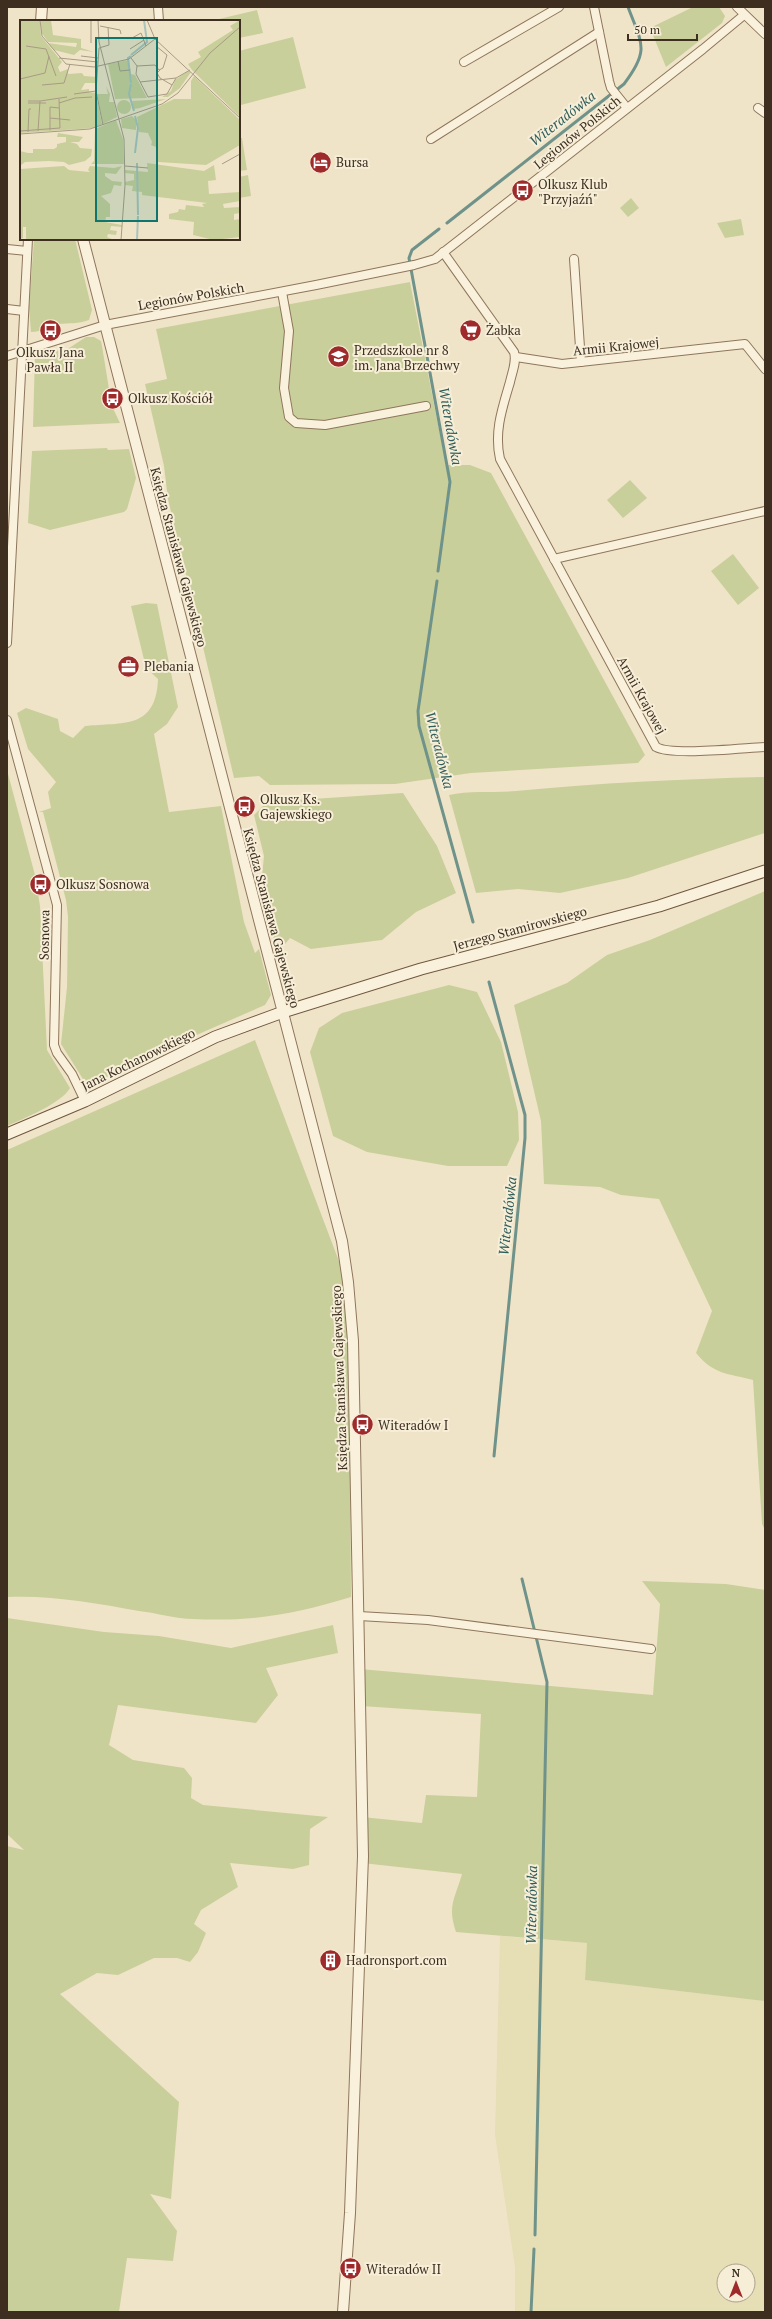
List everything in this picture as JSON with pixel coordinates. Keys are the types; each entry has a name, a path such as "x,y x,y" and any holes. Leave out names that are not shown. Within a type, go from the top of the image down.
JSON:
{"main road":[{"name":"Jerzego Stamirowskiego","path":"283,1012 342,992 498,948 659,906 765,871"},
{"name":"Jana Kochanowskiego","path":"7,1134 85,1101 215,1037 283,1012"}],"street":[{"path":"42,7 42,20"},
{"path":"158,7 159,20"},
{"path":"464,62 560,7"},
{"path":"594,7 611,88 627,108"},
{"path":"737,7 765,34"},
{"name":"Legionów Polskich","path":"7,356 105,325 282,292 406,267 435,259 744,15"},
{"path":"431,139 599,32"},
{"path":"758,108 765,113"},
{"path":"7,643 28,240"},
{"name":"Księdza Stanisława Gajewskiego","path":"83,240 342,1242 348,1282 353,1341 363,1856 350,2213 343,2312"},
{"path":"7,249 27,251"},
{"path":"443,252 509,343 516,357"},
{"path":"574,259 581,362"},
{"path":"282,292 289,331 284,388 289,417 296,423 325,425 426,406"},
{"path":"7,309 24,311"},
{"name":"Armii Krajowej","path":"765,369 745,344 562,364 516,357 499,423 497,443 500,459 508,475 656,746 662,750 680,751 765,747"},
{"path":"554,559 765,511"},
{"name":"Sosnowa","path":"7,720 57,905 54,1045 57,1053 72,1074 85,1101"},
{"path":"359,1616 428,1620 651,1649"}],"shaded area":[{"path":"500,1936 587,1943 585,1980 765,2001 765,2312 515,2312 515,2267 495,2135"}],"green space":[{"path":"693,7 719,7 725,16 722,23 666,67 650,28"},
{"path":"257,10 263,33 240,38 240,20 219,19"},
{"path":"293,37 306,88 241,105 240,51"},
{"path":"240,138 242,138 247,170 240,171"},
{"path":"248,175 251,196 240,198 240,177"},
{"path":"631,198 639,208 628,217 620,208"},
{"path":"741,219 744,235 725,238 717,223"},
{"path":"34,240 75,240 92,310 89,320 78,323 58,324 31,332 29,308"},
{"path":"410,282 446,465 470,465 491,473 645,755 638,763 471,773 395,784 270,785 259,776 234,778 168,499 164,466 145,384 167,379 156,329"},
{"path":"86,337 94,337 101,341 110,395 107,396 120,423 33,427 35,354 62,350 63,352"},
{"path":"107,448 108,450 129,449 136,478 127,509 124,512 50,530 28,523 32,451"},
{"path":"630,480 647,498 623,518 607,500"},
{"path":"733,554 759,588 738,605 711,571"},
{"path":"146,603 157,604 178,707 167,724 154,734 169,812 221,806 244,922 255,953 259,949 271,995 265,1005 135,1062 88,1087 61,1044 67,987 68,917 66,900 43,812 39,812 51,808 48,792 56,782 28,749 17,713 26,708 58,719 60,731 73,738 85,726 124,723 135,720 144,715 151,707 156,695 158,679 146,668 131,606"},
{"path":"7,770 35,875 40,906 47,1050 70,1088 66,1094 51,1105 7,1126"},
{"path":"765,777 765,833 628,878 560,893 518,889 476,893 449,795 457,793 507,792 640,782"},
{"path":"403,793 437,846 456,893 416,912 382,940 311,949 290,938 280,950 276,949 261,887 264,856 254,815 267,802"},
{"path":"765,891 765,1530 762,1524 753,1380 715,1369 709,1366 696,1353 712,1311 659,1199 621,1195 600,1187 544,1184 541,1121 514,1005 567,983 607,955 650,940"},
{"path":"449,985 477,992 501,1042 518,1112 519,1140 507,1166 448,1166 367,1152 333,1136 310,1052 319,1028 342,1013"},
{"path":"255,1040 345,1277 349,1341 351,1597 274,1616 214,1620 187,1619 73,1600 40,1597 7,1597 7,1150"},
{"path":"642,1581 726,1584 765,1590 765,2001 585,1980 587,1943 456,1932 453,1923 452,1908 462,1874 362,1863 362,1817 422,1823 426,1795 477,1797 481,1714 361,1706 360,1669 653,1695 660,1604"},
{"path":"7,1618 104,1632 159,1636 231,1648 333,1625 338,1653 266,1668 278,1695 256,1723 118,1705 109,1745 133,1760 184,1768 192,1778 191,1798 203,1805 328,1817 310,1829 309,1865 293,1869 230,1863 238,1887 201,1910 194,1924 206,1933 198,1952 190,1962 177,1958 154,1958 118,1975 97,1973 60,1994 179,2102 171,2199 150,2194 177,2231 173,2261 127,2258 119,2312 7,2312 7,1846 24,1850 7,1834"}],"waterway":[{"name":"Witeradówka","path":"447,223 624,84 638,63 641,47 640,39 628,7"},
{"name":"Witeradówka","path":"438,571 450,482 409,258 412,250 439,229"},
{"name":"Witeradówka","path":"437,581 418,711 419,726 473,922"},
{"name":"Witeradówka","path":"489,982 525,1115 525,1138 494,1456"},
{"name":"Witeradówka","path":"522,1579 547,1682 535,2235"},
{"name":"Witeradówka","path":"531,2312 534,2249"}],"place":[{"name":"Bursa","path":"321,162"},
{"name":"Olkusz Klub \"Przyjaźń\"","path":"523,191"},
{"name":"Olkusz Jana Pawła II","path":"50,330"},
{"name":"Żabka","path":"471,330"},
{"name":"Przedszkole nr 8 im. Jana Brzechwy","path":"338,357"},
{"name":"Olkusz Kościół","path":"112,398"},
{"name":"Plebania","path":"129,666"},
{"name":"Olkusz Ks. Gajewskiego","path":"244,806"},
{"name":"Olkusz Sosnowa","path":"40,884"},
{"name":"Witeradów I","path":"362,1425"},
{"name":"Hadronsport.com","path":"330,1960"},
{"name":"Witeradów II","path":"351,2269"}]}
